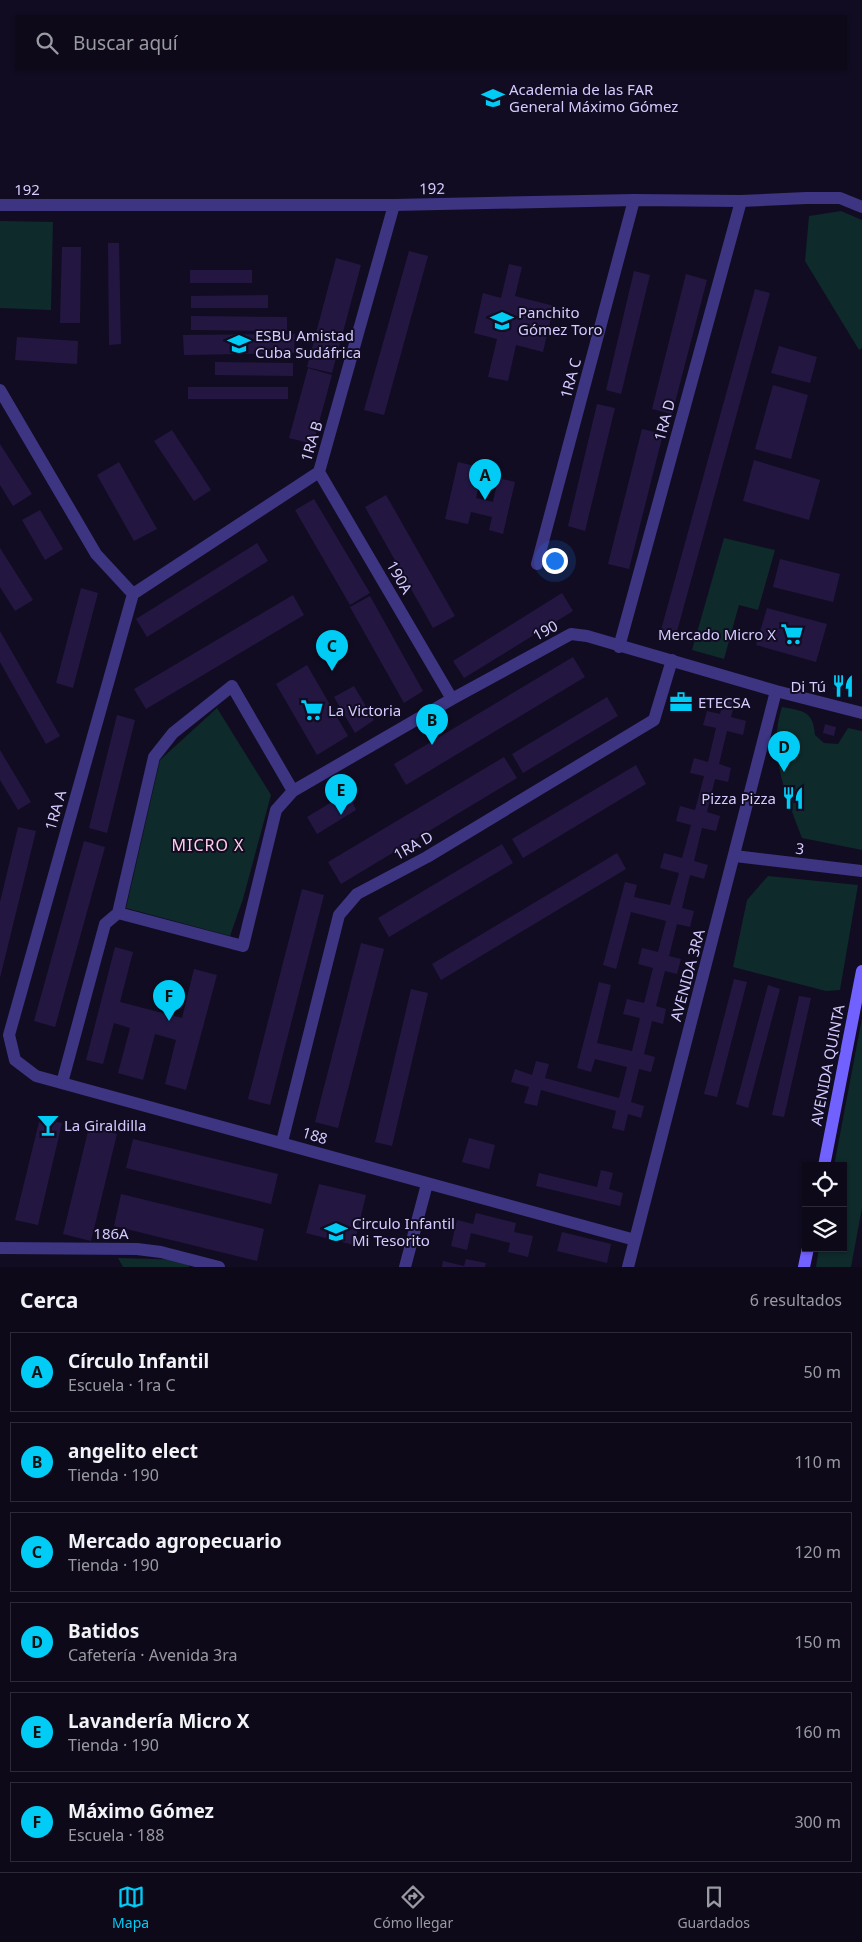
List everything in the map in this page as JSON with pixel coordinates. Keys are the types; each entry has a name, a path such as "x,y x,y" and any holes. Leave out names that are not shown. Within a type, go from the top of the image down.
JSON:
{"main road":[{"name":"AVENIDA QUINTA","path":"825,1162 862,971"},
{"path":"804,1267 807,1252"}],"street":[{"name":"192","path":"0,206 394,205 840,198 862,207"},
{"name":"1RA C","path":"537,564 634,200"},
{"name":"1RA D","path":"619,647 741,201"},
{"name":"1RA B","path":"132,594 319,472 394,205"},
{"path":"0,390 96,554 132,594"},
{"name":"190A","path":"319,472 452,699"},
{"name":"1RA A","path":"8,1035 132,594"},
{"name":"190","path":"118,913 243,946 276,810 293,791 452,699 571,634 587,636 619,647 672,660 776,691 862,713"},
{"name":"1RA D","path":"282,1142 339,915 357,894 427,857 654,720 672,660"},
{"path":"62,1083 105,924 118,913 154,757 173,732 232,686 293,791"},
{"name":"AVENIDA 3RA","path":"628,1267 776,691"},
{"name":"3","path":"735,856 862,871"},
{"name":"188","path":"8,1035 15,1060 36,1076 635,1240"},
{"path":"405,1267 427,1184"},
{"name":"186A","path":"0,1248 137,1249 161,1252 219,1267"}],"green space":[{"path":"841,211 862,220 862,348 859,350 805,261 809,216"},
{"path":"0,221 53,222 51,310 0,308"},
{"path":"724,538 775,550 758,610 739,605 724,659 692,650"},
{"path":"782,707 802,711 806,714 812,721 815,735 824,743 838,744 848,728 862,731 862,850 802,838 780,773 777,740"},
{"path":"217,708 271,795 243,899 230,936 126,908 160,760"},
{"path":"768,876 858,885 840,990 826,991 733,967 747,900"},
{"path":"862,1018 862,1208 851,1267 816,1267 818,1252 847,1252 847,1162 835,1162"},
{"path":"118,1258 190,1260 189,1267 123,1267"}],"building":[{"path":"108,243 119,243 121,344 109,345"},
{"path":"62,247 81,247 80,323 60,323"},
{"path":"409,251 428,256 384,415 364,410"},
{"path":"336,258 361,265 332,373 307,367"},
{"path":"509,264 522,267 515,296 554,306 543,352 516,345 508,381 488,377 497,339 474,333 483,293 501,298"},
{"path":"190,270 252,270 252,283 190,283"},
{"path":"634,271 650,275 621,394 606,390"},
{"path":"686,274 707,280 672,414 652,409"},
{"path":"755,289 770,293 676,635 661,630"},
{"path":"268,295 268,308 191,308 191,296"},
{"path":"191,316 287,317 287,331 191,330"},
{"name":"ESBU Amistad Cuba Sudáfrica","path":"295,334 294,353 184,355 183,335"},
{"path":"17,337 78,341 77,364 15,360"},
{"path":"779,346 817,357 810,383 771,373"},
{"path":"215,362 293,363 293,376 215,375"},
{"path":"308,368 332,375 313,444 289,438"},
{"path":"773,385 808,395 791,459 755,449"},
{"path":"188,387 288,387 288,399 188,399"},
{"path":"597,404 615,408 585,531 568,526"},
{"path":"642,429 663,434 629,569 608,564"},
{"path":"172,430 211,490 194,501 154,441"},
{"path":"0,444 32,494 13,506 0,485"},
{"path":"754,460 820,480 809,520 743,501"},
{"path":"119,462 157,529 134,541 97,475"},
{"path":"458,462 483,468 476,498 493,502 498,478 515,482 503,534 489,530 492,517 471,512 468,524 445,519"},
{"path":"386,495 455,616 433,628 365,507"},
{"path":"314,499 370,593 350,605 295,510"},
{"path":"40,510 63,549 45,560 22,520"},
{"path":"257,543 268,561 147,637 136,619"},
{"path":"0,548 33,600 15,611 0,587"},
{"path":"780,559 840,574 833,602 773,587"},
{"path":"81,588 98,593 73,688 56,683"},
{"path":"562,593 573,611 464,678 453,661"},
{"path":"293,595 304,615 146,709 134,689"},
{"path":"370,596 423,691 404,703 350,607"},
{"name":"Mercado Micro X","path":"767,608 827,624 816,662 756,645"},
{"path":"0,631 60,736 46,744 0,662"},
{"path":"573,657 585,677 406,785 394,764"},
{"name":"La Victoria","path":"307,665 348,736 317,755 276,684"},
{"path":"836,679 845,682 843,691 833,689"},
{"path":"354,686 374,720 355,733 334,697"},
{"path":"725,696 736,699 731,717 746,721 743,735 727,731 719,764 731,768 728,782 715,779 707,812 720,816 716,831 702,828 694,861 708,865 704,879 690,875 682,908 694,911 690,927 677,924 669,956 681,959 677,974 665,971 656,1006 666,1009 663,1024 652,1021 644,1054 655,1057 651,1072 639,1069 631,1102 644,1106 641,1118 628,1114 624,1131 612,1128 616,1111 541,1090 537,1106 524,1103 529,1087 511,1082 515,1069 532,1075 536,1061 549,1064 545,1078 619,1098 627,1067 595,1059 591,1072 577,1068 599,982 611,985 597,1043 632,1051 640,1018 623,1014 627,999 644,1003 653,968 638,964 642,948 658,952 666,921 631,912 616,969 603,965 625,882 637,885 634,897 670,905 679,873 660,868 664,853 682,858 691,825 676,821 680,806 695,810 704,776 690,773 694,758 708,762 716,728 703,725 707,711 720,714"},
{"path":"607,697 618,716 523,773 512,754"},
{"name":"ETECSA","path":"679,697 686,699 684,708 676,706"},
{"path":"117,715 135,720 107,833 89,828"},
{"path":"825,724 836,727 834,736 823,733"},
{"path":"0,750 31,802 18,810 0,780"},
{"path":"504,757 517,778 341,884 328,862"},
{"path":"636,765 646,784 523,858 512,839"},
{"path":"348,792 356,810 317,834 307,817"},
{"path":"18,827 36,831 0,978 0,902"},
{"path":"84,841 105,847 55,1027 34,1021"},
{"path":"502,844 513,863 389,937 378,918"},
{"path":"617,853 626,869 441,980 432,964"},
{"path":"302,889 324,895 270,1105 248,1099"},
{"path":"361,943 384,949 338,1128 315,1122"},
{"path":"115,947 133,952 120,1002 182,1018 194,969 217,975 186,1090 165,1084 176,1040 155,1034 143,1080 118,1073 130,1028 114,1023 103,1064 86,1060"},
{"path":"734,979 747,982 717,1097 704,1094"},
{"path":"768,985 780,989 748,1108 736,1104"},
{"path":"411,989 428,993 392,1146 375,1142"},
{"path":"799,996 811,998 784,1117 772,1115"},
{"path":"40,1118 62,1123 38,1225 15,1220"},
{"path":"89,1127 117,1134 91,1241 63,1234"},
{"path":"469,1138 495,1145 489,1169 462,1162"},
{"path":"133,1139 278,1174 271,1204 126,1168"},
{"path":"601,1170 613,1173 609,1189 623,1193 620,1206 536,1186 539,1173 597,1187"},
{"name":"Circulo Infantil Mi Tesorito","path":"319,1184 366,1195 354,1245 306,1233"},
{"path":"121,1194 264,1229 257,1261 114,1226"},
{"path":"476,1213 516,1223 514,1232 533,1236 528,1257 508,1252 510,1243 471,1233 467,1250 451,1246 457,1220 473,1224"},
{"path":"562,1232 611,1244 607,1263 557,1251"},
{"path":"466,1259 486,1263 485,1267 442,1267 443,1261 464,1266"}],"place":[{"name":"Academia de las FAR General Máximo Gómez","path":"493,98"},
{"name":"Panchito Gómez Toro","path":"502,321"},
{"name":"ESBU Amistad Cuba Sudáfrica","path":"239,344"},
{"name":"Círculo Infantil","path":"485,500"},
{"name":"Mercado Micro X","path":"792,634"},
{"name":"Mercado agropecuario","path":"332,671"},
{"name":"Di Tú","path":"843,686"},
{"name":"ETECSA","path":"681,702"},
{"name":"La Victoria","path":"312,710"},
{"name":"angelito elect","path":"432,745"},
{"name":"Batidos","path":"784,772"},
{"name":"Pizza Pizza","path":"793,798"},
{"name":"Lavandería Micro X","path":"341,815"},
{"name":"Máximo Gómez","path":"169,1021"},
{"name":"La Giraldilla","path":"48,1125"},
{"name":"Circulo Infantil Mi Tesorito","path":"336,1232"}],"district":[{"name":"MICRO X","path":"208,845"}]}
